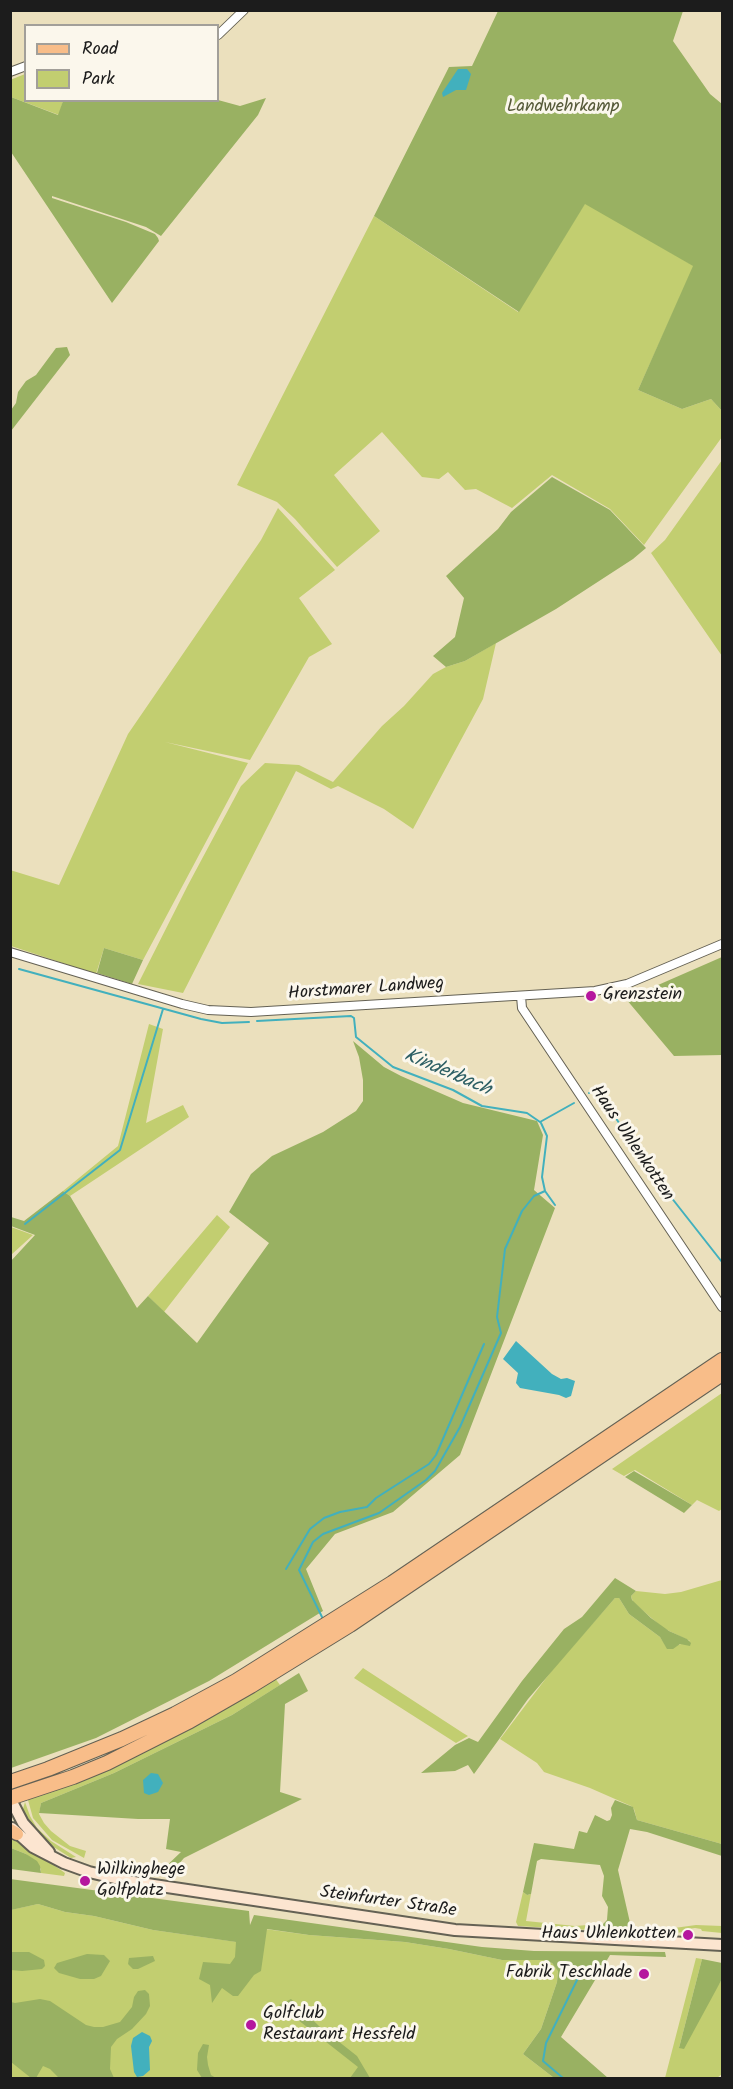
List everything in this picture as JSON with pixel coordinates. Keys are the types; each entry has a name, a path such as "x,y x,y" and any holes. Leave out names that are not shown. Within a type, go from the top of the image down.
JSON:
{"highway":[{"path":"10,1782 114,1743 183,1710 236,1681 383,1589 723,1360"},
{"path":"10,1798 73,1777 106,1763 180,1726 251,1686 405,1588 723,1374"}],"main road":[{"name":"Steinfurter Straße","path":"10,1798 27,1830 55,1858"},
{"name":"Steinfurter Straße","path":"13,1830 38,1850 55,1858 89,1872 127,1881 445,1929 723,1945"}],"street":[{"path":"219,34 244,10"},
{"name":"Horstmarer Landweg","path":"10,952 182,1004 231,1012 279,1011 609,989 723,944"},
{"name":"Haus Uhlenkotten","path":"521,996 522,1008 723,1307"}],"green space":[{"name":"Landwehrkamp","path":"498,11 683,11 673,41 710,94 722,104 722,411 711,399 682,409 638,390 693,266 585,204 519,312 374,216 449,67 472,66"},
{"path":"24,74 24,102 11,97 10,80"},
{"path":"11,97 58,115 63,102 219,100 240,106 266,98 258,115 161,236 146,227 52,196 52,198 126,222 155,234 158,238 159,241 112,303 11,152"},
{"path":"24,102 63,102 59,115"},
{"path":"585,203 694,266 638,390 682,409 711,399 722,411 722,437 644,545 610,509 552,475 512,508 476,489 465,490 448,472 439,479 422,477 382,432 334,475 380,531 337,567 277,502 237,485 374,216 518,312"},
{"path":"67,347 70,355 11,431 11,410 16,403 18,392 26,381 36,375 56,348"},
{"path":"722,460 722,656 651,553 665,540"},
{"path":"552,477 610,510 646,548 633,559 556,609 465,661 446,667 433,656 455,637 464,598 446,576 498,529 511,512"},
{"path":"278,508 335,570 299,598 332,644 309,657 250,760 165,742 248,763 143,960 104,948 96,974 11,946 10,870 59,885 128,734 261,540"},
{"path":"496,643 483,699 413,829 384,809 338,786 331,789 296,771 183,993 138,984 241,786 265,763 299,765 333,782 382,726 433,674 465,661"},
{"path":"104,948 143,960 132,984 97,973"},
{"path":"722,957 722,1055 674,1056 626,999"},
{"path":"149,1024 163,1029 146,1123 183,1105 189,1117 70,1196 63,1191 118,1146"},
{"path":"353,1041 384,1067 401,1076 463,1103 537,1121 543,1135 534,1190 555,1208 460,1455 393,1512 335,1534 306,1569 323,1611 209,1681 96,1738 11,1768 10,1262 35,1235 11,1226 11,1217 24,1221 63,1191 70,1196 137,1308 148,1296 197,1343 269,1243 229,1212 251,1174 272,1156 323,1132 356,1111 363,1101 363,1080 359,1057"},
{"path":"217,1215 230,1227 164,1312 148,1296"},
{"path":"10,1227 33,1235 11,1255"},
{"path":"722,1393 722,1509 719,1511 697,1500 692,1505 635,1470 624,1476 612,1469"},
{"path":"634,1471 692,1505 684,1513 625,1477"},
{"path":"615,1578 636,1591 631,1596 632,1600 651,1618 669,1631 687,1639 691,1643 690,1646 680,1644 673,1649 667,1649 660,1637 629,1614 619,1598 615,1598 528,1699 474,1774 468,1765 455,1771 421,1773 455,1745 469,1738 478,1742 522,1681 564,1629 582,1617"},
{"path":"722,1580 722,1844 637,1820 631,1806 590,1788 544,1772 537,1763 500,1739 556,1665 615,1598 619,1598 629,1614 660,1637 666,1646 678,1645 690,1641 663,1628 633,1602 631,1596 636,1591 665,1594 681,1592"},
{"path":"363,1668 468,1736 456,1743 354,1678"},
{"path":"299,1673 308,1691 285,1704 280,1792 302,1799 184,1858 171,1873 161,1871 181,1852 166,1849 170,1819 39,1813 41,1803 114,1773 232,1715"},
{"path":"275,1678 280,1685 232,1715 114,1773 41,1803 39,1814 44,1823 70,1846 86,1851 84,1858 52,1840 33,1818 28,1800"},
{"path":"615,1800 633,1807 637,1820 722,1844 722,1856 647,1832 630,1829 618,1870 631,1927 630,1932 605,1931 601,1926 607,1920 608,1907 602,1896 604,1876 600,1865 541,1859 537,1861 531,1894 527,1895 523,1892 534,1843 574,1849 579,1831 587,1833 595,1815 607,1821 610,1820 611,1808"},
{"path":"25,1802 37,1828 51,1841 76,1857 71,1858 49,1844 27,1820 23,1809"},
{"path":"11,1835 65,1873 64,1876 41,1873 41,1869 26,1854 11,1848"},
{"path":"11,1848 37,1861 41,1873 11,1869"},
{"path":"10,1879 249,1911 250,1925 254,1915 482,1947 534,1951 665,1952 666,1957 610,1955 561,2037 608,2078 554,2078 523,2054 541,2029 557,1982 558,1971 552,1963 543,1960 502,1960 405,1942 309,1935 267,1929 261,1971 254,1975 238,1996 233,1996 222,1988 212,2003 210,1985 199,1979 203,1962 230,1964 235,1957 236,1942 153,1930 94,1916 65,1912 38,1904 11,1910"},
{"path":"523,1892 527,1895 531,1894 526,1921 575,1926 600,1924 605,1931 518,1926 516,1922"},
{"path":"38,1904 65,1912 94,1916 153,1930 237,1942 250,1927 309,1935 405,1942 502,1960 543,1960 552,1963 558,1970 557,1982 541,2029 523,2054 554,2078 11,2078 10,1910"},
{"path":"696,1925 722,1926 722,1933 695,1928 688,1929 687,1932 671,1933 630,1932 631,1927 667,1929"},
{"path":"10,1952 29,1952 44,1960 45,1966 42,1969 11,1970"},
{"path":"87,1954 104,1955 110,1961 101,1976 94,1979 80,1979 59,1973 54,1968 57,1963"},
{"path":"153,1956 155,1961 138,1969 133,1969 128,1964 129,1958"},
{"path":"696,1958 702,1959 679,2048 722,1979 722,2074 717,2078 665,2078"},
{"path":"702,1959 722,1963 722,1979 684,2049 679,2048"},
{"path":"145,1990 149,1994 150,2006 146,2014 111,2047 110,2069 114,2078 59,2078 43,2066 36,2078 31,2078 11,2062 11,2002 40,1999 50,2001 86,2025 103,2027 120,2022 132,2007 138,1991"},
{"path":"291,1999 319,2026 357,2056 370,2078 350,2078 358,2067 279,2005"},
{"path":"203,2044 209,2045 208,2065 211,2075 216,2078 202,2078 197,2070 198,2053"}],"water":[{"path":"458,69 467,69 471,74 466,90 456,90 443,97 442,93"},
{"path":"516,1341 552,1374 561,1379 567,1378 575,1381 571,1396 566,1398 520,1388 516,1383 518,1373 503,1359"},
{"path":"151,1773 158,1774 163,1783 158,1792 149,1795 144,1793 143,1780"},
{"path":"142,2032 150,2036 152,2041 149,2047 150,2070 143,2076 137,2077 134,2072 131,2046 133,2038"}],"waterway":[{"name":"Kinderbach","path":"19,969 201,1019 222,1023 249,1022"},
{"path":"25,1224 120,1150 163,1009"},
{"name":"Kinderbach","path":"257,1021 351,1016 354,1018 356,1037 393,1067 453,1090 482,1106 527,1113 540,1122 574,1103"},
{"name":"Kinderbach","path":"589,1093 594,1090 599,1093 656,1178 722,1262"},
{"path":"541,1123 547,1136 542,1177 545,1191 555,1205"},
{"path":"322,1617 299,1570 313,1542 323,1534 379,1513 426,1480 435,1471 460,1427 501,1333 497,1317 505,1249 522,1211 534,1196 545,1191"},
{"path":"286,1569 310,1529 324,1518 340,1512 367,1507 376,1498 429,1464 436,1455 484,1344"},
{"path":"563,2078 543,2061 546,2043 580,1974"}],"place":[{"name":"Grenzstein","path":"591,996"},
{"name":"Wilkinghege Golfplatz","path":"85,1881"},
{"name":"Haus Uhlenkotten","path":"688,1935"},
{"name":"Fabrik Teschlade","path":"644,1974"},
{"name":"Golfclub Restaurant Hessfeld","path":"251,2025"}]}
